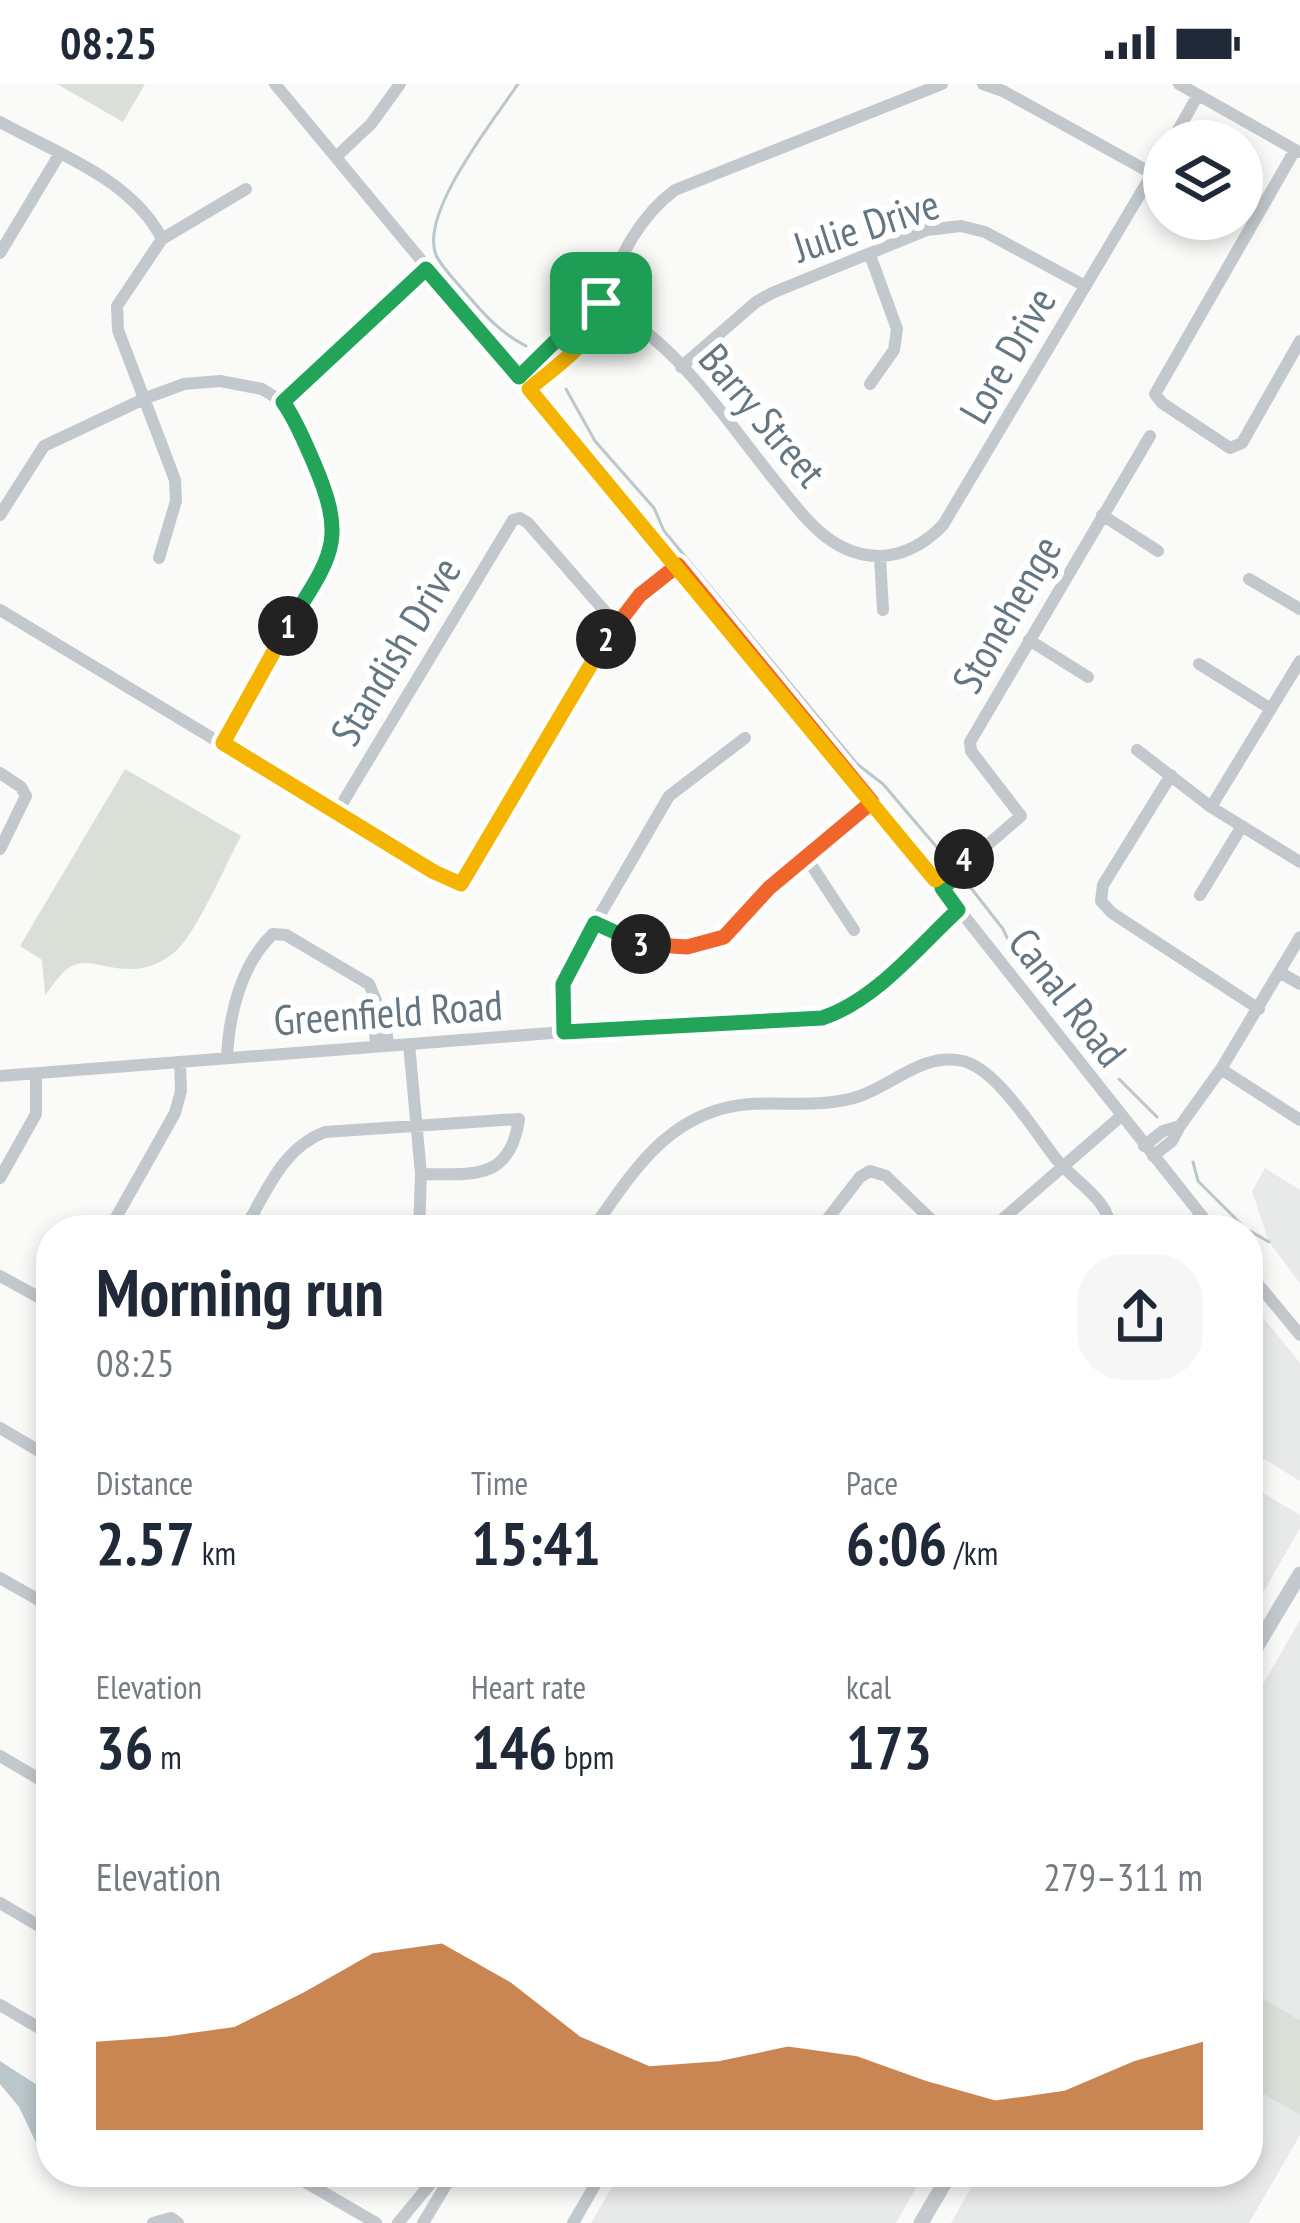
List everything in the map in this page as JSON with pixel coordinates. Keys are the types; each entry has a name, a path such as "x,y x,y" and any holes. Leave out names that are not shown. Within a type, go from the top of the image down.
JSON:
{"main road":[{"path":"1263,1636 1300,1574"},
{"path":"920,2223 942,2187"}],"street":[{"name":"Canal Road","path":"275,84 678,565 1202,1215"},
{"path":"336,157 371,124 399,84"},
{"path":"529,389 599,322 616,265 646,216 675,190 942,84"},
{"path":"983,84 1143,168"},
{"path":"1179,84 1298,151 1155,394 1230,448 1242,443 1300,341"},
{"path":"1184,120 1198,95"},
{"path":"0,122 134,200 162,239"},
{"path":"0,253 59,155"},
{"path":"159,557 176,492 171,465 118,330 117,306 162,239 246,189"},
{"name":"Lore Drive","path":"880,557 913,549 943,525 1143,190"},
{"name":"Julie Drive","path":"682,367 756,302 928,230 973,227 1084,286"},
{"path":"870,255 897,329 894,350 870,384"},
{"path":"283,402 426,269"},
{"path":"519,377 585,312 601,303"},
{"name":"Barry Street","path":"601,303 633,321 682,367 816,527 843,548 880,557"},
{"path":"541,357 552,369"},
{"path":"0,515 44,446 146,398 184,384 215,380 262,389 283,402 332,510 333,541 325,567 223,743"},
{"name":"Stonehenge","path":"939,884 1021,816 970,751 970,742 1150,436"},
{"path":"1102,515 1158,551"},
{"name":"Standish Drive","path":"337,812 510,523 520,518 528,523 615,623"},
{"path":"880,557 883,610"},
{"path":"0,610 461,884 615,623 640,595 678,565"},
{"path":"1250,579 1300,609"},
{"path":"1029,640 1088,677"},
{"path":"1210,807 1300,661"},
{"path":"1199,664 1271,710"},
{"path":"564,1032 563,984 669,796 745,738"},
{"path":"1137,750 1210,807 1298,855"},
{"path":"0,773 25,791 22,810 0,849"},
{"path":"1171,775 1103,885 1101,901 1259,1009"},
{"path":"595,923 638,944 687,947 709,943 737,926 769,888 872,802"},
{"path":"1200,895 1243,826"},
{"path":"806,857 854,930"},
{"name":"Greenfield Road","path":"0,1076 564,1032 822,1018 863,996 958,910"},
{"path":"227,1057 235,1000 261,947 273,934 286,935 369,984 386,1016 382,1045"},
{"path":"1149,1151 1172,1141 1300,937"},
{"path":"1279,972 1300,984"},
{"path":"409,1044 421,1174 419,1215"},
{"path":"603,1215 656,1144 694,1117 749,1104 826,1103 858,1097 928,1062 945,1060 962,1061 992,1079 1108,1215"},
{"path":"118,1215 176,1113 180,1062"},
{"path":"1221,1069 1300,1120"},
{"path":"0,1178 36,1114 36,1074"},
{"path":"1008,1215 1120,1117"},
{"path":"254,1215 299,1144 325,1132 519,1119 511,1148 492,1169 478,1174 421,1174"},
{"path":"831,1215 860,1177 875,1171 926,1215"},
{"path":"0,1276 36,1296"},
{"path":"1263,1290 1300,1335"},
{"path":"0,1428 36,1449"},
{"path":"0,1578 36,1598"},
{"path":"0,1756 36,1777"},
{"path":"0,1903 36,1924"},
{"path":"0,2006 36,2026"},
{"path":"314,2187 368,2221"},
{"path":"398,2223 428,2187"},
{"path":"423,2223 445,2187"},
{"path":"573,2223 594,2187"},
{"path":"342,2223 350,2208"},
{"path":"153,2223 171,2218 178,2223"}],"shaded area":[{"path":"57,84 145,84 123,122"},
{"path":"125,769 241,836 202,914 176,951 143,968 80,963 63,973 45,995 42,960 20,946"},
{"path":"1265,1168 1300,1190 1300,1283 1269,1242 1252,1191"},
{"path":"1263,1317 1300,1363 1300,1481 1263,1458"},
{"path":"1263,1493 1300,1515 1300,1528 1263,1593"},
{"path":"1300,1620 1300,2020 1263,1999 1263,1684"},
{"path":"1263,1999 1300,2020 1300,2115 1263,2094"},
{"path":"0,2061 36,2084 36,2143 19,2107 0,2084"},
{"path":"1263,2094 1300,2115 1300,2135 1249,2223 951,2223 971,2187 1263,2187"},
{"path":"612,2187 916,2187 896,2223 591,2223"}],"waterway":[{"path":"518,84 448,192 434,237 436,255 449,274 492,322 526,346"},
{"path":"566,389 595,441 654,508 664,531 857,764 883,784 940,851"},
{"path":"971,888 1102,1059"},
{"path":"1119,1079 1157,1117"},
{"path":"1193,1162 1198,1181 1232,1215"},
{"path":"1263,1239 1269,1242"}],"route":[{"path":"601,303 585,312 519,377 426,269 283,402 332,510 333,541 325,567 223,743 461,884 615,623 640,595 678,565 872,802 769,888 724,937 687,947 638,944 595,923 563,984 564,1032 822,1018 863,996 958,910 942,888 978,853 935,880 678,565 529,389 582,343 599,322 601,303"}]}
